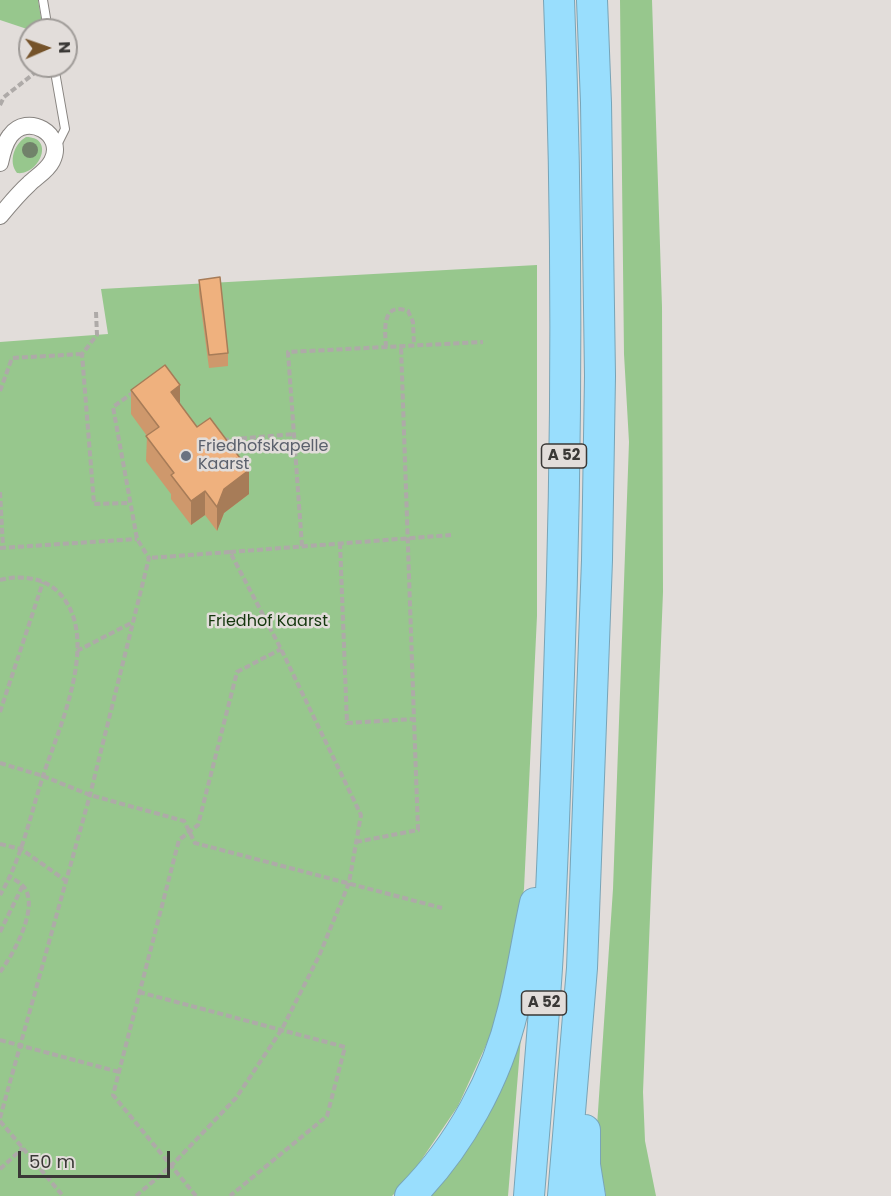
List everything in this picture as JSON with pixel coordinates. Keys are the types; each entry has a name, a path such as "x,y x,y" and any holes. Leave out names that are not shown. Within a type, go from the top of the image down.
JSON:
{"highway":[{"name":"A 52","path":"529,1196 547,966 555,809 563,555 566,376 563,104 559,0"},
{"name":"A 52","path":"563,1196 582,968 597,561 600,376 596,103 592,0"},
{"path":"410,1196 442,1158 463,1127 483,1093 498,1059 513,1013 555,809"},
{"path":"582,968 585,1165 590,1196"}],"street":[{"path":"0,163 9,137 18,128 30,125 42,128 51,135 56,148 53,161 13,199 0,216"}],"lane":[{"path":"43,0 46,18"},
{"path":"56,78 65,129 56,148"}],"path":[{"path":"0,105 4,97 27,78"},
{"path":"386,347 386,318 398,310 408,311 411,316 414,345"},
{"path":"96,312 97,335 82,354 94,504 129,503"},
{"path":"302,546 288,352 483,342"},
{"path":"356,842 418,831 401,346"},
{"path":"0,391 12,358 82,354"},
{"path":"63,1196 0,1119 90,795 149,558 136,539 113,407 141,387"},
{"path":"216,440 294,434"},
{"path":"0,492 2,548 136,539"},
{"path":"149,558 451,535"},
{"path":"340,543 347,723 414,719"},
{"path":"136,1196 171,1166 236,1098 282,1029 319,956 348,883 361,815 281,649 230,552"},
{"path":"0,580 25,578 51,586 66,601 76,636 77,651 73,688 21,849 0,895"},
{"path":"0,712 43,582"},
{"path":"77,651 133,622"},
{"path":"196,1196 113,1095 179,840 198,825 237,672 281,649"},
{"path":"0,763 43,776 90,795 184,821 195,843 442,908"},
{"path":"0,844 21,849 65,880"},
{"path":"0,972 9,959 26,922 29,905 23,885 10,877"},
{"path":"0,932 23,885"},
{"path":"139,992 345,1047 327,1116 230,1196"},
{"path":"0,1040 119,1072"},
{"path":"0,1169 23,1148"}],"green space":[{"path":"0,0 38,0 41,18 18,18 18,26 0,20"},
{"path":"620,0 652,0 662,307 663,592 643,1092 645,1141 656,1196 606,1196 599,1162 597,1126 613,889 629,442 624,354"},
{"path":"26,137 40,143 41,156 32,169 17,173 13,164 14,154 18,144"},
{"name":"Friedhof Kaarst","path":"537,265 537,616 524,889 498,1019 458,1106 407,1181 392,1196 0,1196 0,342 108,334 101,289"},
{"path":"521,1037 508,1196 430,1196"}],"building":[{"path":"220,277 228,353 209,355 199,280"},
{"name":"Friedhofskapelle Kaarst","path":"165,365 180,385 171,392 197,427 210,418 249,470 224,489 217,507 205,491 191,501 171,475 174,473 146,436 159,427 131,390"}],"place":[{"name":"Friedhofskapelle Kaarst","path":"186,456"}]}
